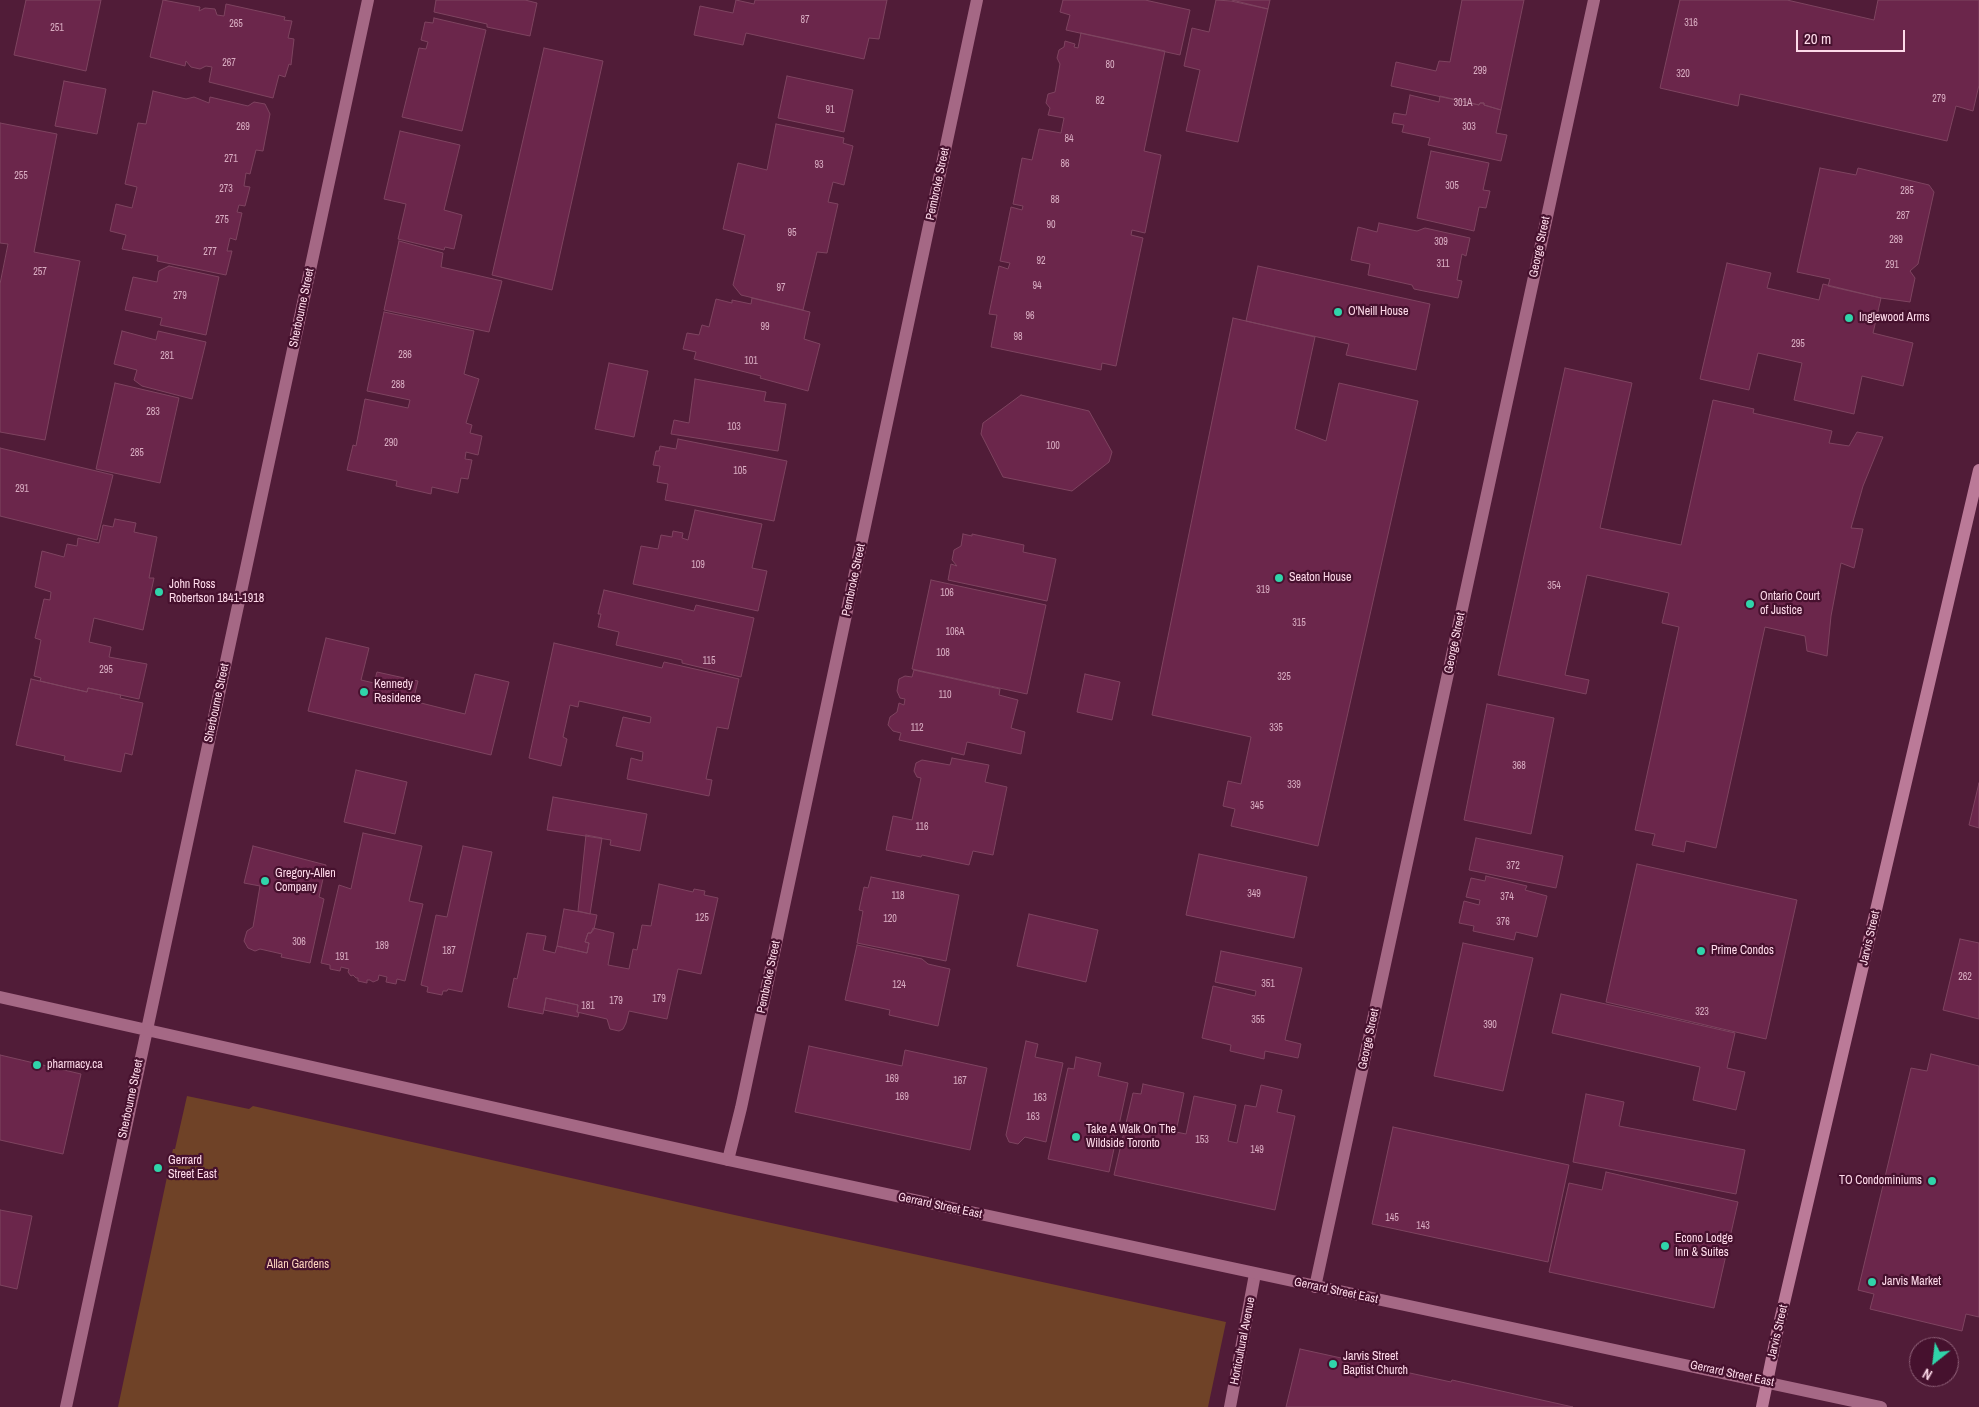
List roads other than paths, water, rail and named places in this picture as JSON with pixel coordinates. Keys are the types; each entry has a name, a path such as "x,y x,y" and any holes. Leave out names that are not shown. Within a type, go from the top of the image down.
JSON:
{"main road":[{"name":"Jarvis Street","path":"1762,1407 1979,470"}],"street":[{"name":"Sherbourne Street","path":"66,1407 368,0"},
{"name":"Pembroke Street","path":"728,1160 744,1098 977,0"},
{"name":"George Street","path":"1315,1286 1594,0"},
{"name":"Gerrard Street East","path":"0,997 728,1160 1881,1407"},
{"name":"Horticultural Avenue","path":"1230,1407 1255,1274"}],"place":[{"name":"O'Neill House","path":"1338,312"},
{"name":"Inglewood Arms","path":"1849,318"},
{"name":"Seaton House","path":"1279,578"},
{"name":"John Ross Robertson 1841-1918","path":"159,592"},
{"name":"Ontario Court of Justice","path":"1750,604"},
{"name":"Kennedy Residence","path":"364,692"},
{"name":"Gregory-Allen Company","path":"265,881"},
{"name":"Prime Condos","path":"1701,951"},
{"name":"pharmacy.ca","path":"37,1065"},
{"name":"Take A Walk On The Wildside Toronto","path":"1076,1137"},
{"name":"Gerrard Street East","path":"158,1168"},
{"name":"TO Condominiums","path":"1932,1181"},
{"name":"Econo Lodge Inn & Suites","path":"1665,1246"},
{"name":"Jarvis Market","path":"1872,1282"},
{"name":"Jarvis Street Baptist Church","path":"1333,1364"}],"park label":[{"name":"Allan Gardens","path":"298,1265"}]}
